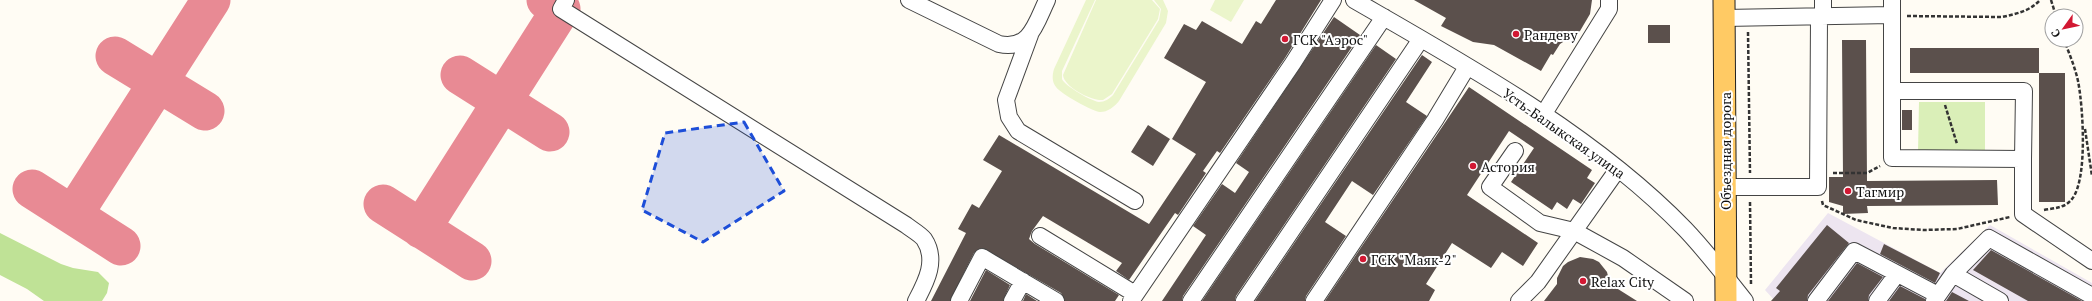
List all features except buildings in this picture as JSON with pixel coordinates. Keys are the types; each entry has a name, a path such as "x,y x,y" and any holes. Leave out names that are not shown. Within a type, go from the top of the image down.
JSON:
{"main road":[{"name":"Объездная дорога","path":"1724,9 1726,301"}],"street":[{"path":"566,0 561,9 906,225 923,238 930,255 929,276 916,301"},
{"path":"908,0 999,44 1010,46 1021,44 1030,36"},
{"path":"1047,0 1030,36 1006,100 1008,117 1018,131 1135,201"},
{"path":"1040,236 1133,298 1293,64 1333,0"},
{"name":"Усть-Балыкская улица","path":"1354,0 1421,39 1544,115 1618,169 1685,230 1745,301"},
{"path":"1544,115 1609,9 1609,0"},
{"path":"1725,187 1750,187 1818,180 1821,17 1823,0"},
{"path":"1724,9 1748,18 1821,17 1892,8 1892,158 2023,159"},
{"path":"1191,301 1384,17"},
{"path":"1244,301 1421,39"},
{"path":"1314,301 1435,120 1467,67"},
{"path":"1892,91 2024,91 2023,214 2092,261"},
{"path":"1515,150 1490,188 1540,223 1574,231 1623,258 1685,301"},
{"path":"1519,301 1538,282 1618,169"},
{"path":"1816,301 1854,252 1897,274 1936,298 1953,274 1988,238 2092,296"},
{"path":"2076,250 2092,250"},
{"path":"959,301 982,257 1056,301"},
{"path":"1877,301 1897,274"},
{"path":"1953,274 2000,301"},
{"path":"1012,301 1023,281"}],"path":[{"path":"1892,8 2002,17 2016,14 2029,8 2040,0"},
{"path":"1748,18 1751,286"},
{"path":"2067,48 2078,81 2092,176"},
{"path":"1940,91 1961,159"},
{"path":"1892,158 1867,173 1818,180 1823,205 1856,220 1893,228 1924,230 1957,229 2023,214 2063,207 2073,199 2080,181 2084,125"}],"highlighted area":[{"path":"744,122 784,191 703,242 642,210 665,133"}],"shaded area":[{"path":"1828,213 1940,273 1990,225 2092,283 2092,301 1775,301 1765,290"}],"green space":[{"path":"1086,0 1095,0 1062,71 1062,79 1079,93 1099,102 1107,100 1113,95 1159,20 1161,9 1154,0 1163,0 1168,11 1166,23 1119,101 1111,109 1103,112 1090,109 1070,98 1059,90 1053,81 1054,69"},
{"path":"1096,0 1152,0 1160,9 1158,19 1112,94 1103,100 1085,96 1068,84 1063,75"},
{"path":"1215,0 1244,0 1231,22 1210,10"},
{"path":"1919,102 1985,102 1985,152 1918,152"},
{"path":"0,233 61,264 73,268 98,272 109,283 107,293 102,301 44,301 27,289 0,275"}],"taxiway":[{"path":"73,215 211,0"},
{"path":"421,229 561,9 546,0"},
{"path":"115,56 205,111"},
{"path":"460,75 550,132"},
{"path":"32,189 121,246"},
{"path":"383,204 472,261"}],"place":[{"name":"Рандеву","path":"1516,34"},
{"name":"ГСК \"Аэрос\"","path":"1285,39"},
{"name":"Астория","path":"1473,166"},
{"name":"Тагмир","path":"1848,191"},
{"name":"ГСК \"Маяк-2\"","path":"1363,259"},
{"name":"Relax City","path":"1583,281"}]}
